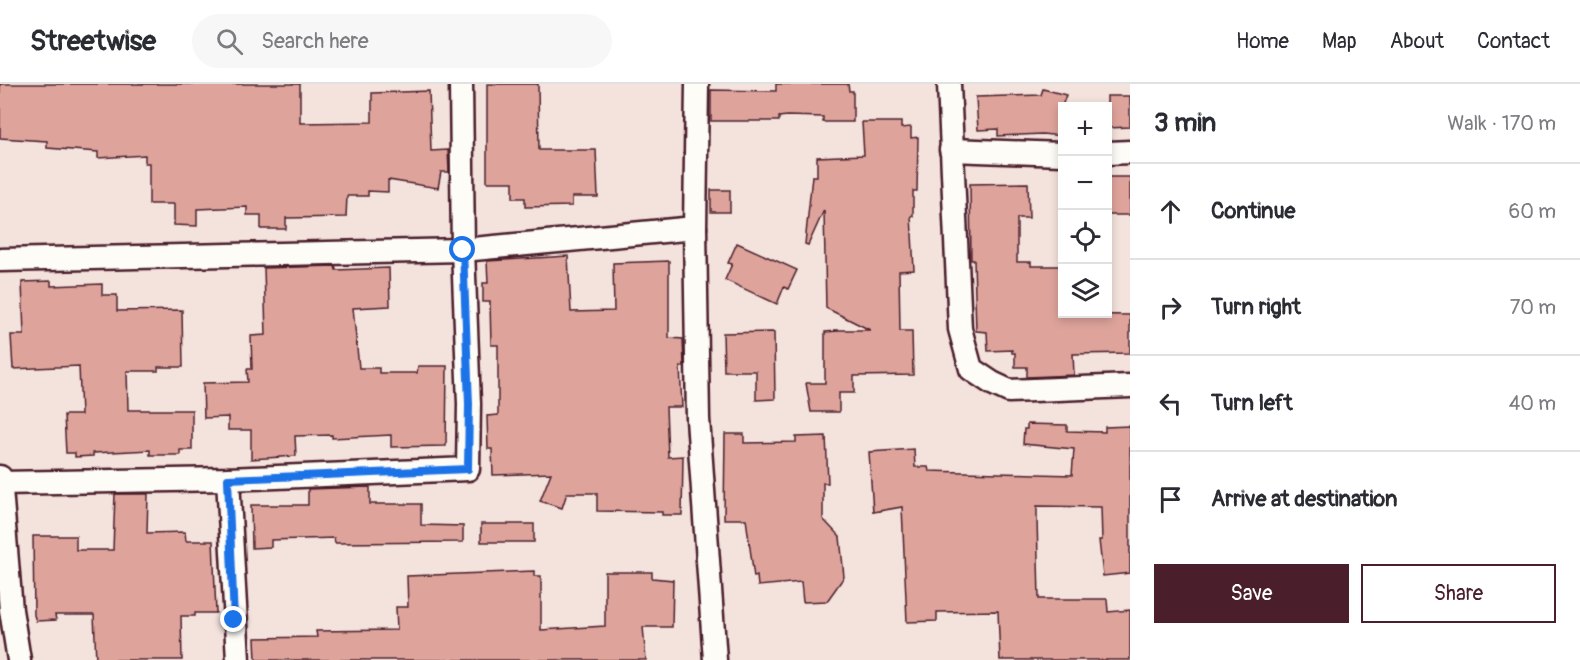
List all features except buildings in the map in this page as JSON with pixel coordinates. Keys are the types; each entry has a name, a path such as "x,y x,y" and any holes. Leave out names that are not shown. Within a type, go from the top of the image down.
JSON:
{"street":[{"path":"0,483 228,479 468,469 469,404 463,250 461,84"},
{"path":"697,84 695,228 698,419 715,660"},
{"path":"950,84 960,329 970,369 1009,391 1130,386"},
{"path":"951,150 1058,154"},
{"path":"1112,153 1130,152"},
{"path":"0,260 463,250 695,228"},
{"path":"0,477 11,610 19,660"},
{"path":"228,479 238,660"}],"route":[{"path":"234,620 228,479 468,469 469,404 463,250"}]}
